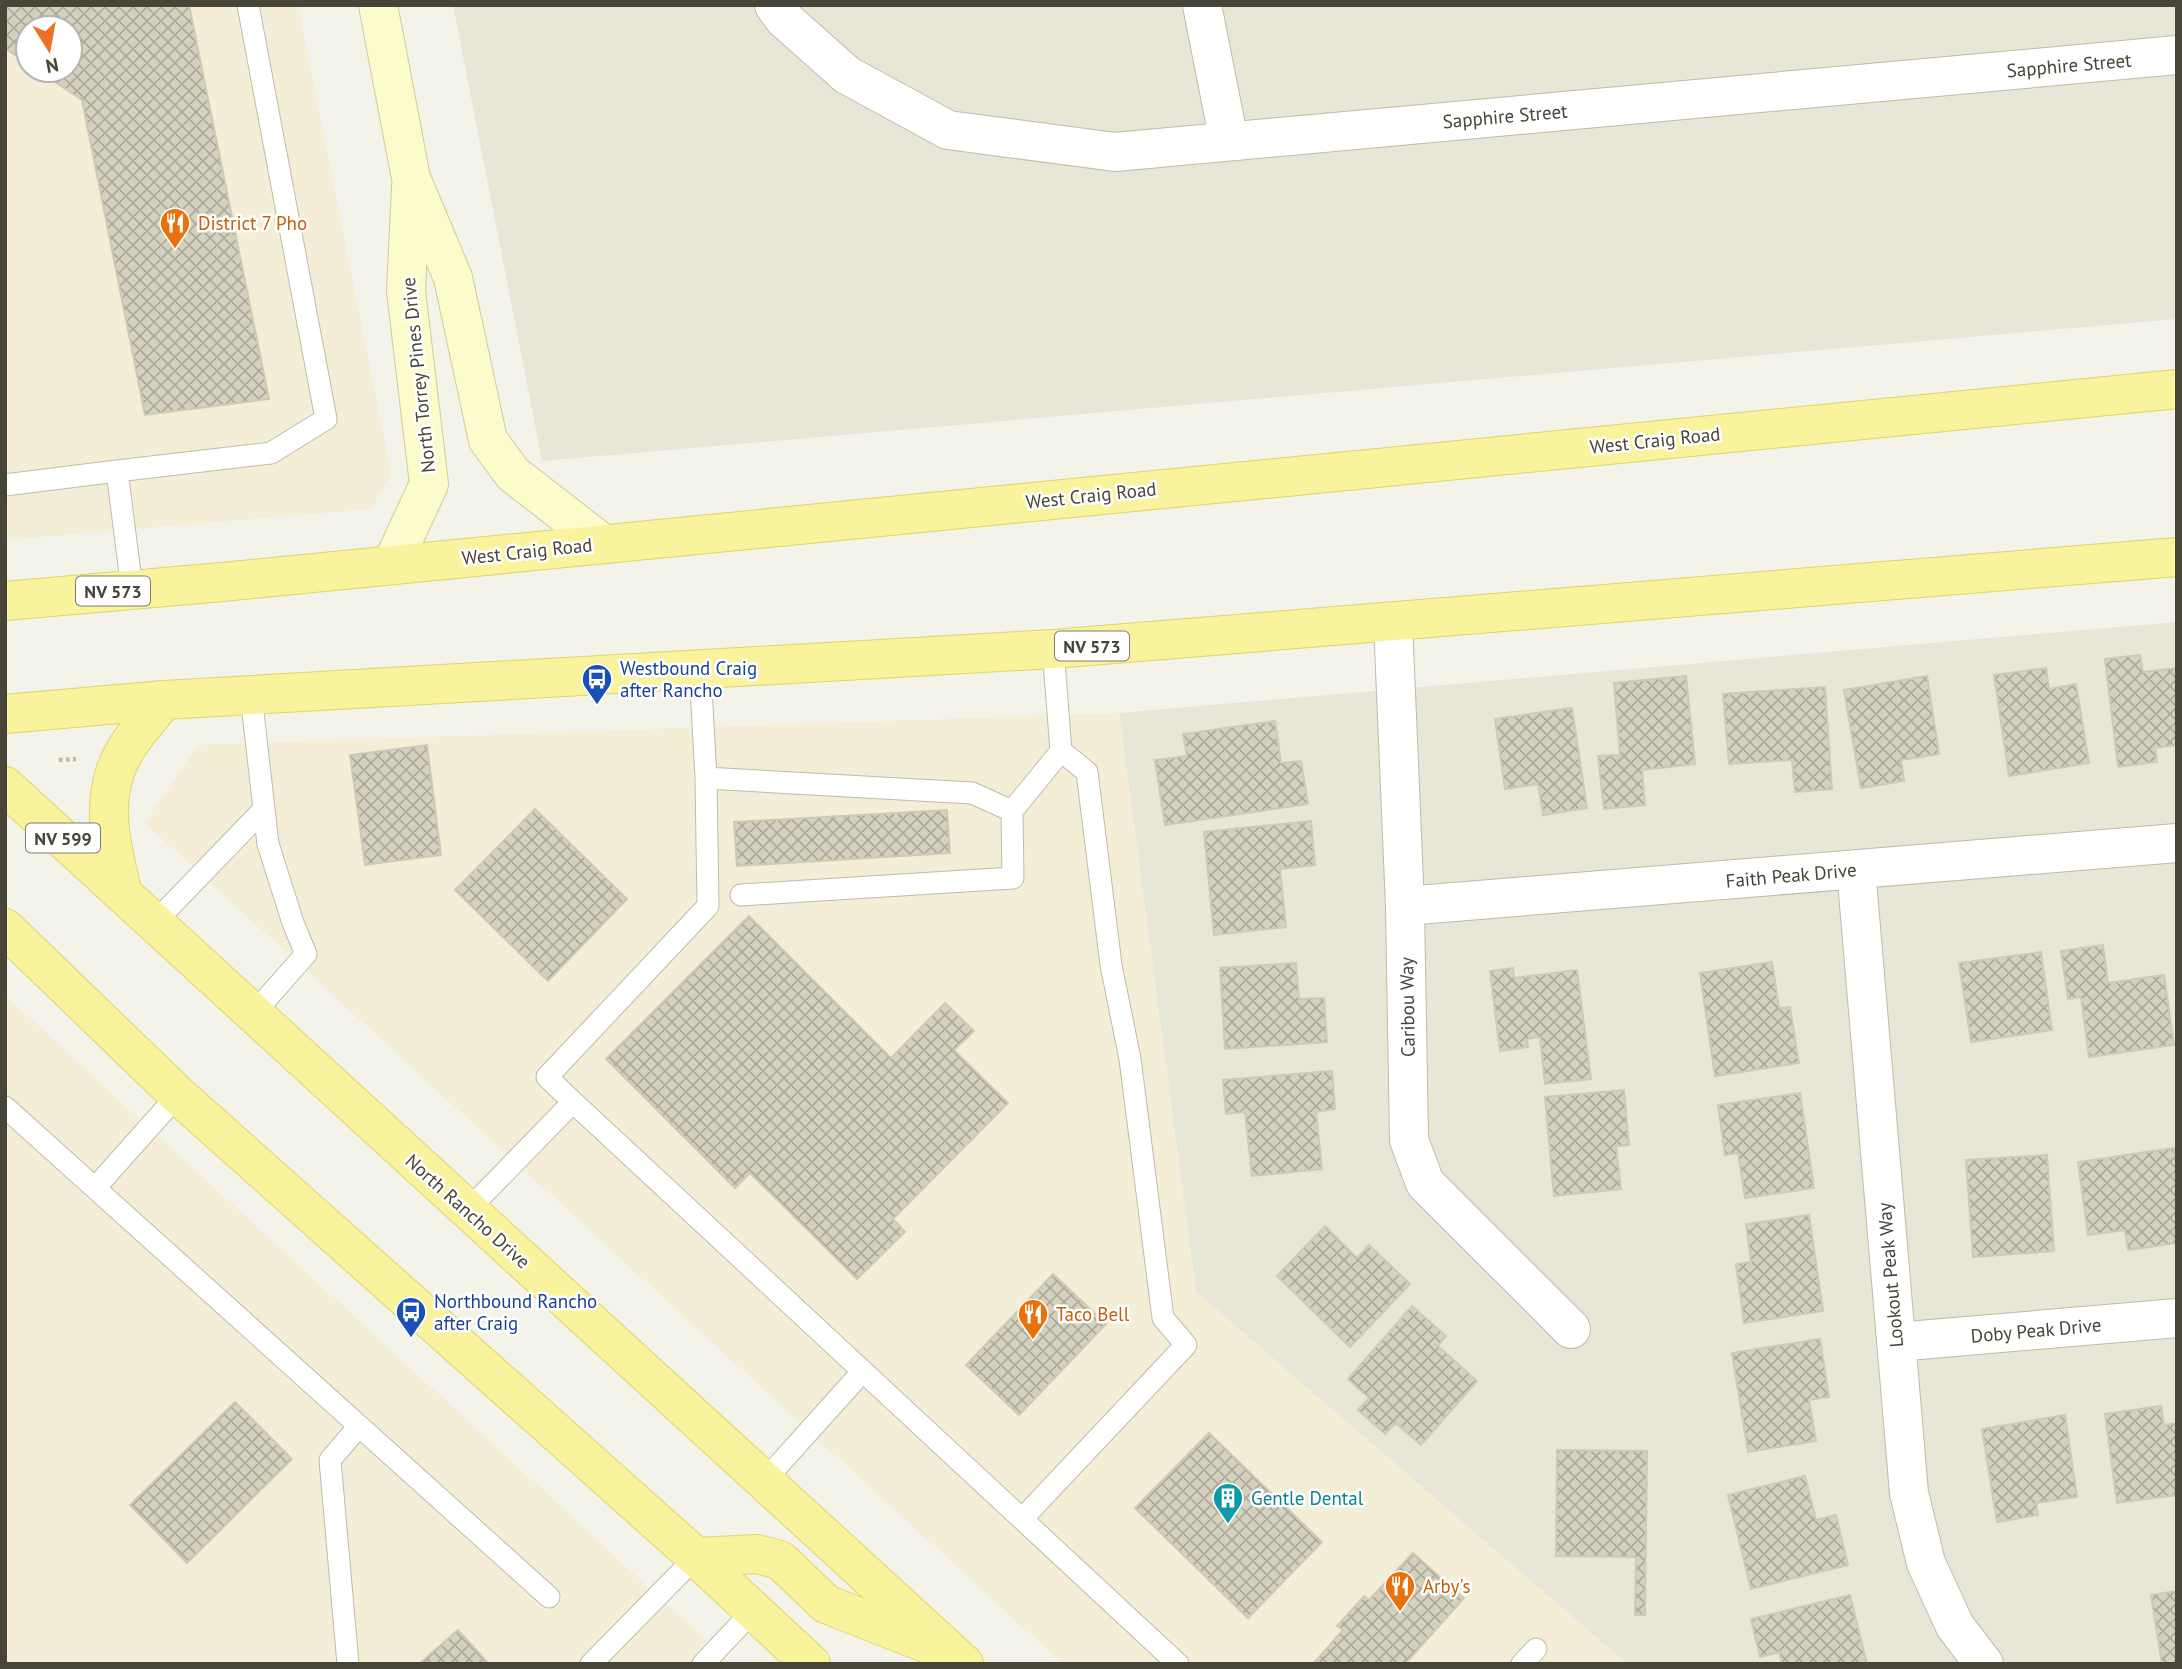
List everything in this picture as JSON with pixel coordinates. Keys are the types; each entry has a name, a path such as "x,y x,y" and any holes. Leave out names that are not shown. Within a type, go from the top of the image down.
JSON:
{"main road":[{"name":"West Craig Road","path":"5,601 2177,389"},
{"name":"NV 573","path":"5,714 164,700 1053,649 2177,557"},
{"path":"122,891 112,848 108,809 115,772 134,737 164,700"},
{"name":"North Rancho Drive","path":"5,786 959,1659"},
{"path":"5,928 178,1095 696,1557 811,1664"},
{"path":"696,1557 757,1554 780,1560 825,1604 959,1659"}],"street":[{"name":"North Torrey Pines Drive","path":"378,5 411,178 453,278 488,440 513,474 602,543"},
{"name":"Sapphire Street","path":"774,5 783,18 847,75 948,130 1115,152 2177,55"},
{"path":"1202,5 1228,141"},
{"name":"North Torrey Pines Drive","path":"392,564 429,484 406,291 411,178"},
{"name":"Caribou Way","path":"1393,622 1405,905 1409,1140 1425,1183 1571,1329"},
{"name":"Faith Peak Drive","path":"1405,905 2177,843"},
{"name":"Lookout Peak Way","path":"1856,869 1909,1493 1926,1563 1955,1626 1984,1664"},
{"name":"Doby Peak Drive","path":"1896,1342 2177,1318"}],"lane":[{"path":"5,485 271,453 326,419 248,5"},
{"path":"117,471 132,589"},
{"path":"741,895 1013,878 1012,811 1061,751 1053,649"},
{"path":"700,669 706,778 708,906 547,1077 1178,1664"},
{"path":"251,695 268,844 293,923 306,954 254,1013"},
{"path":"1022,1519 1186,1345 1163,1318 1130,1059 1111,965 1087,772 1061,751"},
{"path":"706,778 972,793 1012,811"},
{"path":"155,922 264,809"},
{"path":"95,1188 178,1095"},
{"path":"467,1211 573,1102"},
{"path":"5,1107 549,1597"},
{"path":"765,1480 863,1371"},
{"path":"348,1664 330,1460 359,1426"},
{"path":"591,1664 696,1557"},
{"path":"703,1664 754,1611"}],"path":[{"path":"61,757 71,760 84,759"}],"shaded area":[{"path":"5,5 298,5 391,474 371,509 5,540"},
{"path":"453,5 2177,5 2177,319 542,461"},
{"path":"2177,622 2177,1664 1627,1664 1196,1292 1119,713"},
{"path":"1119,713 1196,1292 1627,1664 1063,1664 145,823 198,745"},
{"path":"5,995 732,1664 5,1664"}],"building":[{"name":"District 7 Pho","path":"5,5 189,5 269,399 145,415 82,100 58,84 84,84 84,14 14,14 14,54 5,48"},
{"path":"2140,655 2143,672 2177,668 2177,745 2155,748 2157,762 2118,767 2105,659"},
{"path":"2046,668 2049,689 2076,684 2089,763 2009,776 1994,675"},
{"path":"1686,676 1695,764 1642,770 1645,805 1604,809 1598,756 1620,755 1614,683"},
{"path":"1927,676 1939,754 1901,760 1904,781 1861,788 1844,690"},
{"path":"1825,687 1832,789 1795,792 1792,760 1729,764 1723,694"},
{"path":"1572,708 1587,808 1543,815 1538,784 1505,789 1495,719"},
{"path":"1275,721 1281,763 1301,761 1308,804 1165,825 1155,760 1187,756 1183,734"},
{"path":"427,745 441,855 365,865 350,755"},
{"path":"535,809 627,899 548,981 455,890"},
{"path":"947,810 950,853 737,866 734,822"},
{"path":"1311,821 1315,865 1280,869 1286,927 1214,935 1204,832"},
{"path":"749,916 891,1058 945,1003 974,1031 954,1050 1008,1103 893,1219 905,1232 857,1279 750,1173 735,1188 606,1059"},
{"path":"2103,945 2108,983 2164,975 2174,1045 2089,1057 2081,997 2068,999 2061,951"},
{"path":"2041,952 2052,1030 1971,1042 1959,963"},
{"path":"1772,962 1779,1008 1790,1007 1799,1063 1715,1076 1700,973"},
{"path":"1296,963 1299,999 1324,998 1327,1042 1225,1049 1220,968"},
{"path":"1513,968 1514,978 1577,970 1591,1079 1545,1084 1540,1037 1527,1039 1528,1047 1500,1051 1490,971"},
{"path":"1332,1071 1335,1109 1316,1112 1322,1169 1252,1176 1245,1112 1226,1114 1223,1080"},
{"path":"1624,1090 1629,1145 1616,1146 1621,1189 1554,1196 1545,1097"},
{"path":"1800,1093 1814,1188 1745,1198 1738,1153 1725,1155 1718,1105"},
{"path":"2174,1148 2177,1168 2177,1243 2128,1250 2125,1230 2088,1235 2078,1162"},
{"path":"2047,1155 2054,1251 1973,1257 1966,1160"},
{"path":"1809,1215 1823,1311 1744,1323 1736,1264 1751,1262 1746,1224"},
{"path":"1325,1226 1357,1258 1369,1245 1410,1284 1350,1347 1277,1276"},
{"path":"1053,1274 1106,1324 1019,1415 966,1365"},
{"path":"1412,1306 1446,1336 1438,1346 1477,1381 1421,1445 1396,1423 1385,1434 1358,1410 1369,1398 1348,1379"},
{"path":"1820,1339 1829,1397 1809,1400 1816,1441 1748,1452 1732,1353"},
{"path":"235,1402 292,1459 187,1563 130,1505"},
{"path":"2161,1406 2164,1425 2177,1423 2177,1495 2117,1503 2105,1414"},
{"path":"2065,1415 2077,1497 2036,1503 2038,1515 1997,1522 1982,1429"},
{"name":"Gentle Dental","path":"1209,1433 1322,1542 1248,1618 1135,1508"},
{"path":"1557,1450 1647,1451 1645,1615 1635,1615 1636,1557 1556,1556"},
{"path":"1805,1476 1816,1520 1836,1515 1848,1565 1751,1589 1728,1495"},
{"name":"Arby's","path":"1413,1553 1464,1598 1405,1664 1313,1664 1343,1630 1337,1626 1364,1596 1369,1600"},
{"path":"2177,1591 2177,1664 2162,1664 2151,1595"},
{"path":"1850,1595 1867,1664 1782,1664 1779,1652 1760,1657 1751,1619"},
{"path":"458,1630 489,1664 419,1664"}],"place":[{"name":"District 7 Pho","path":"175,250"},
{"name":"Westbound Craig after Rancho","path":"597,706"},
{"name":"Northbound Rancho after Craig","path":"411,1339"},
{"name":"Taco Bell","path":"1033,1341"},
{"name":"Gentle Dental","path":"1228,1525"},
{"name":"Arby's","path":"1400,1613"}]}
